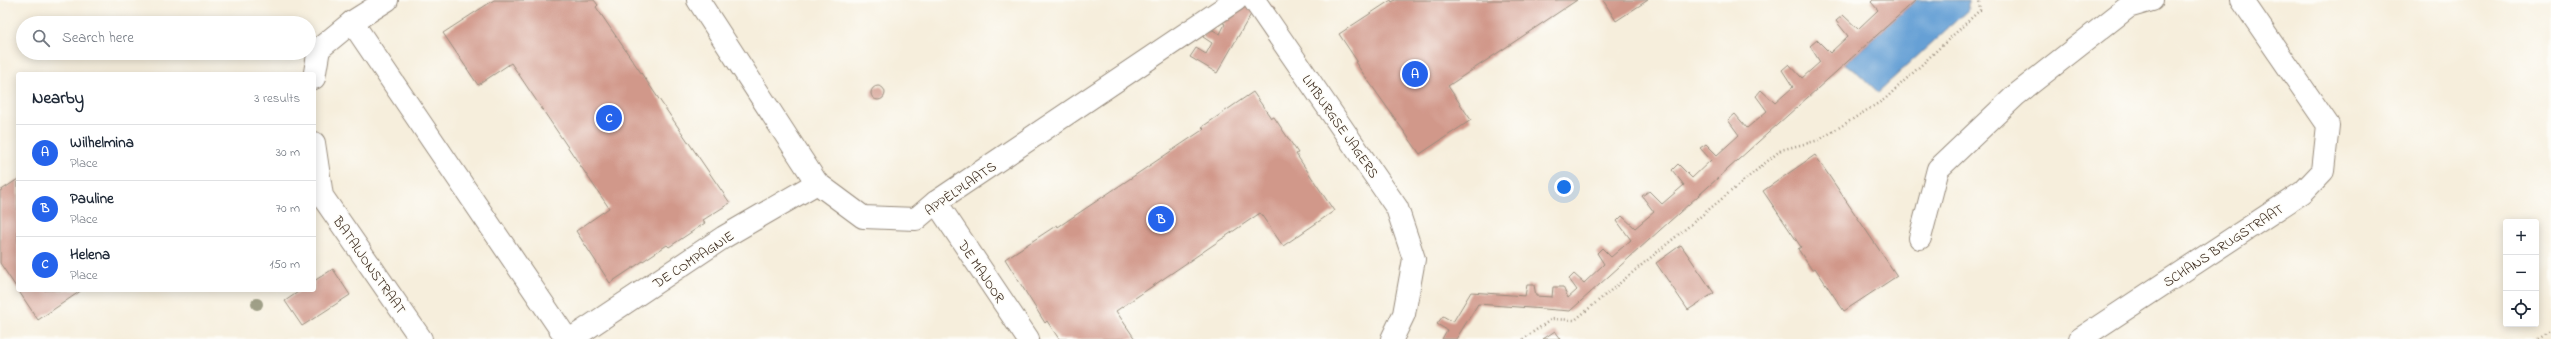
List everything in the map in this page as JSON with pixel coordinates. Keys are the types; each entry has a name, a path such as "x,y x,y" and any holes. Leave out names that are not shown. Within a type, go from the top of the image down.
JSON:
{"street":[{"path":"315,72 319,49 352,22 387,0"},
{"name":"APPÈLPLAATS","path":"698,0 817,183 863,217 916,219 936,202 1236,0"},
{"name":"LIMBURGSE JAGERS","path":"1254,0 1398,208 1414,259 1404,314 1392,339"},
{"path":"1920,238 1938,169 2016,95 2128,7 2152,0"},
{"name":"SCHANS BRUGSTRAAT","path":"2080,339 2303,192 2323,171 2328,125 2242,0"},
{"path":"352,22 567,339"},
{"name":"BATALJONSTRAAT","path":"316,156 322,196 421,339"},
{"name":"DE COMPAGNIE","path":"571,339 724,237 817,183"},
{"name":"DE MAJOOR","path":"936,202 1028,339"}],"path":[{"path":"1523,339 1552,319 1575,320 1781,150 1819,140 1885,99 1980,10 1980,0"},
{"path":"2537,339 2551,331"}],"water":[{"path":"1916,0 1969,0 1969,9 1878,92 1857,72 1844,65"}],"building":[{"path":"494,0 594,0 598,5 596,7 730,203 703,220 705,223 669,247 667,245 610,283 576,231 609,208 511,63 478,85 443,33"},
{"path":"1262,0 1275,8 1270,18 1254,9 1217,73 1190,57 1196,48 1206,54 1212,43 1203,37 1209,28 1220,34 1225,24 1215,18 1238,4"},
{"path":"1391,0 1392,2 1395,0 1577,0 1448,86 1471,120 1420,154 1355,62 1357,61 1339,34"},
{"path":"1603,0 1648,0 1616,21"},
{"path":"1873,0 1916,0 1570,311 1478,304 1456,339 1442,339 1447,330 1437,324 1443,316 1453,322 1471,292 1525,296 1527,285 1534,285 1536,296 1552,297 1553,287 1563,287 1568,298 1577,290 1569,279 1574,274 1584,283 1604,264 1597,253 1602,248 1611,257 1631,240 1617,221 1622,216 1635,228 1654,212 1642,196 1649,191 1662,204 1684,185 1672,170 1678,164 1692,178 1711,160 1700,148 1706,144 1717,155 1739,135 1728,120 1735,114 1747,128 1767,111 1756,96 1761,90 1775,103 1793,87 1782,70 1789,64 1802,78 1820,62 1810,46 1817,40 1830,53 1848,36 1836,21 1843,15 1858,29 1878,10 1871,2"},
{"path":"878,86 883,88 885,93 883,98 878,100 873,98 871,93 873,88"},
{"path":"1253,92 1271,118 1274,117 1298,153 1296,154 1334,211 1283,246 1260,213 1116,311 1135,339 1059,339 1047,321 1045,323 1005,259 1057,225 1058,227 1204,129 1202,127"},
{"path":"1815,155 1897,276 1844,311 1815,268 1812,270 1798,249 1801,247 1763,191"},
{"path":"16,180 16,287 0,263 0,191"},
{"path":"1681,245 1714,293 1688,310 1656,263"},
{"path":"333,269 350,295 302,326 285,301 298,292 316,292 316,280"},
{"path":"19,292 79,292 38,320"},
{"path":"1555,331 1561,339 1543,339"}],"place":[{"name":"Wilhelmina","path":"1415,74"},
{"name":"Helena","path":"609,118"},
{"name":"Pauline","path":"1161,219"}]}
